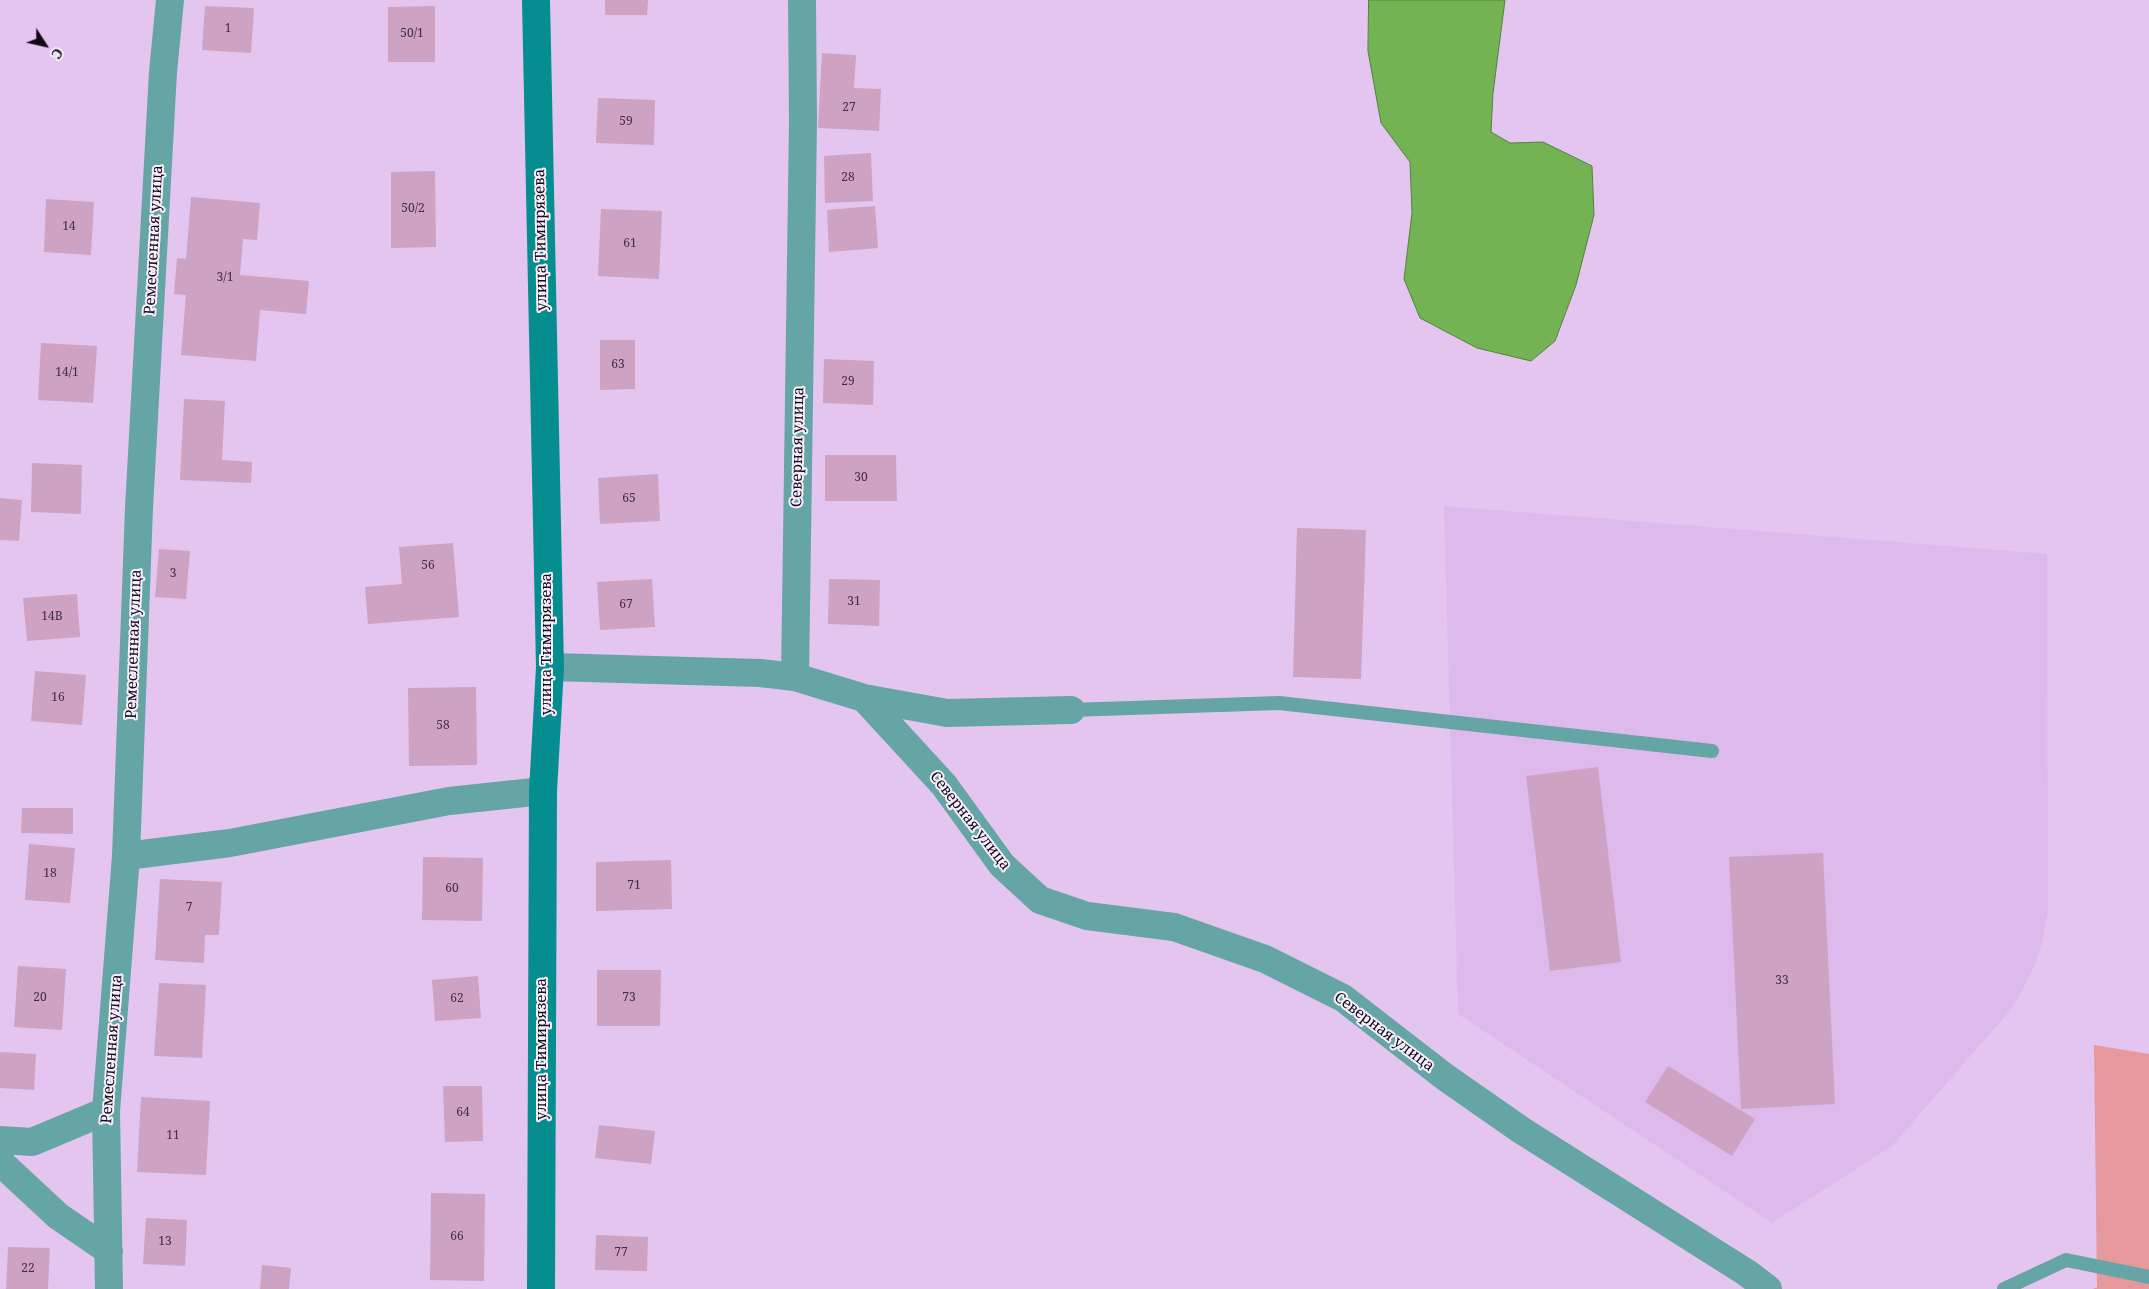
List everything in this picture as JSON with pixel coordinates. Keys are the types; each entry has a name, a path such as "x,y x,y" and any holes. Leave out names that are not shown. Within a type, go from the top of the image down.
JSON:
{"street":[{"name":"Ремесленная улица","path":"109,1289 106,1111 126,856 139,508 163,72 170,0"},
{"name":"улица Тимирязева","path":"536,0 550,667 543,791 541,1289"},
{"name":"Северная улица","path":"795,677 803,121 802,0"},
{"path":"550,667 760,672 795,677 864,698 947,713 1071,710"},
{"name":"Северная улица","path":"864,698 944,785 1002,865 1040,900 1086,916 1174,927 1265,959 1343,998 1445,1077 1521,1130 1746,1273 1768,1289"},
{"path":"126,856 230,843 449,801 543,791"},
{"path":"0,1140 32,1142 106,1111"},
{"path":"0,1162 58,1216 109,1250"}],"lane":[{"path":"1071,710 1279,703 1712,751"},
{"path":"2004,1289 2066,1260 2149,1277"}],"shaded area":[{"path":"1369,0 1505,0 1493,93 1491,132 1510,143 1543,142 1592,166 1594,215 1576,285 1555,341 1531,361 1477,348 1420,318 1404,279 1412,213 1410,162 1381,123 1368,51"},
{"path":"1444,506 2047,554 2048,912 2036,963 2013,1007 1892,1146 1772,1223 1458,1014"},
{"path":"2094,1045 2149,1054 2149,1289 2093,1289 2097,1287"}],"building":[{"path":"605,0 648,0 647,15 605,15"},
{"path":"205,6 254,8 251,53 202,50"},
{"path":"435,6 435,62 388,62 388,7"},
{"path":"822,53 856,55 854,88 881,89 879,131 818,128"},
{"path":"598,98 655,100 654,145 596,143"},
{"path":"871,153 873,201 825,203 824,156"},
{"path":"435,171 436,247 391,248 391,172"},
{"path":"191,197 260,203 257,240 243,239 240,275 309,281 306,314 260,310 256,361 181,355 186,295 174,294 177,258 186,259"},
{"path":"46,199 94,202 91,255 44,252"},
{"path":"875,206 878,248 829,252 827,210"},
{"path":"601,209 662,211 659,279 598,276"},
{"path":"600,340 635,340 635,389 600,390"},
{"path":"41,343 97,346 93,403 38,400"},
{"path":"824,359 874,361 873,405 823,403"},
{"path":"184,399 225,401 222,460 252,462 251,483 180,480"},
{"path":"825,455 896,455 897,501 825,501"},
{"path":"32,463 82,465 81,514 31,512"},
{"path":"658,474 660,521 600,524 598,478"},
{"path":"0,498 22,500 19,541 0,540"},
{"path":"1297,528 1366,530 1361,679 1293,677"},
{"path":"453,543 459,617 368,624 365,587 402,584 399,547"},
{"path":"159,549 190,551 186,599 155,597"},
{"path":"652,579 655,627 600,630 597,582"},
{"path":"829,579 880,580 879,626 828,624"},
{"path":"77,594 80,637 27,641 23,598"},
{"path":"35,671 86,675 82,725 31,721"},
{"path":"476,687 477,765 409,766 408,688"},
{"path":"1598,767 1621,962 1550,971 1526,776"},
{"path":"22,808 73,808 73,834 21,833"},
{"path":"29,844 75,848 70,903 25,900"},
{"path":"1823,853 1835,1104 1741,1109 1729,857"},
{"path":"423,857 483,858 482,921 422,920"},
{"path":"671,860 672,909 596,911 596,862"},
{"path":"160,879 222,882 219,935 205,935 204,963 155,960"},
{"path":"18,966 66,969 62,1030 14,1027"},
{"path":"597,970 661,970 660,1026 597,1026"},
{"path":"478,976 481,1018 435,1021 432,980"},
{"path":"159,983 206,985 202,1058 154,1056"},
{"path":"0,1052 36,1054 34,1090 0,1088"},
{"path":"1668,1066 1755,1119 1732,1156 1645,1102"},
{"path":"443,1086 482,1086 483,1141 445,1142"},
{"path":"141,1097 210,1101 206,1175 137,1172"},
{"path":"599,1125 655,1131 651,1164 595,1158"},
{"path":"431,1193 485,1194 484,1281 430,1280"},
{"path":"146,1218 187,1220 185,1266 143,1264"},
{"path":"596,1235 648,1237 647,1271 595,1270"},
{"path":"8,1247 50,1248 48,1289 6,1289"},
{"path":"262,1265 291,1268 289,1289 260,1289"}]}
